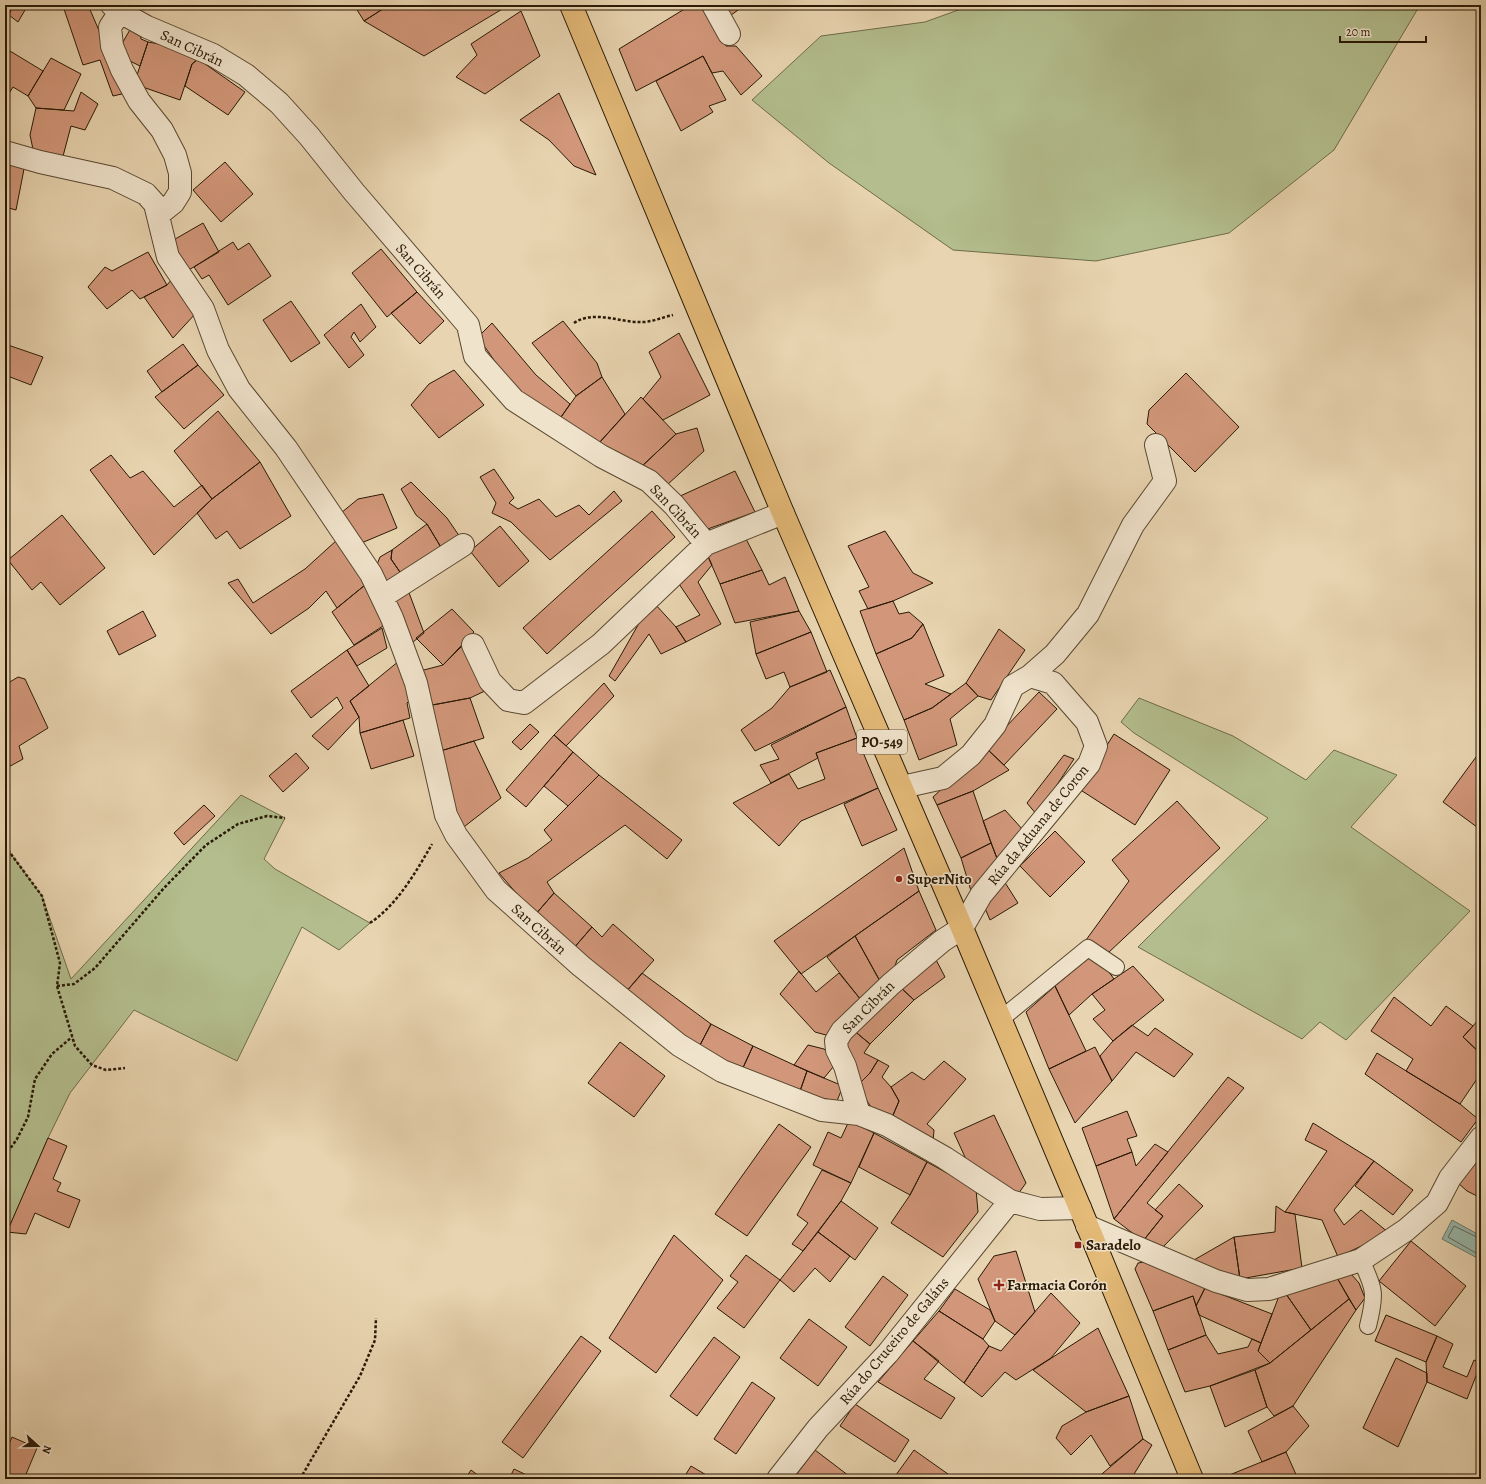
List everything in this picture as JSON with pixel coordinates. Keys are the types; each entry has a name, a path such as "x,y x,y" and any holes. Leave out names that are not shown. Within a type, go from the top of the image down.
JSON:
{"main road":[{"name":"PO-549","path":"571,5 783,513 902,787 1084,1217 1192,1479"}],"street":[{"path":"713,5 729,34"},
{"name":"San Cibrán","path":"158,215 173,203 180,192 180,173 175,155 162,130 139,101 122,70 112,46 110,27 116,9 147,27 213,55 246,75 279,103 309,136 354,192 468,325 475,356 514,400 595,452 649,481 674,505 706,544"},
{"name":"San Cibrán","path":"5,152 40,162 113,178 146,194 155,204 168,257 203,309 218,350 239,389 286,448 371,574 392,618 416,683 446,814 456,836 496,890 581,966 679,1045 722,1071 822,1110 859,1114 887,1125 945,1158 1010,1201 1040,1209 1084,1217"},
{"path":"902,787 942,778 971,755 995,724 1013,686 1030,676 1055,654 1088,614 1133,525 1165,481 1156,445"},
{"name":"San Cibrán","path":"473,645 490,681 508,700 524,703 601,644 706,544 783,513"},
{"path":"382,597 463,545"},
{"name":"Rúa da Aduana de Coron","path":"962,928 981,895 1090,764 1096,746 1086,722 1053,683 1030,676"},
{"name":"San Cibrán","path":"859,1114 845,1066 837,1050 836,1041 842,1031 891,984 942,941 962,928"},
{"path":"1084,1217 1216,1281 1247,1290 1269,1290 1361,1260 1406,1230 1437,1203 1450,1178 1481,1138"},
{"name":"Rúa do Cruceiro de Galáns","path":"778,1479 818,1428 888,1353 1010,1201"}],"lane":[{"path":"1000,1019 1088,948 1116,967"},
{"path":"1361,1260 1372,1283 1374,1303 1368,1326"}],"path":[{"path":"574,323 580,319 596,317 641,322 679,314 696,305"},
{"path":"370,923 381,916 401,892 423,860 446,814"},
{"path":"57,986 74,984 95,968 164,888 206,845 238,824 267,816 285,818"},
{"path":"5,846 42,896 60,963 57,986 75,1046 92,1065 106,1070 125,1068"},
{"path":"5,1156 17,1139 28,1117 35,1079 52,1054 72,1037"},
{"path":"300,1479 360,1376 375,1340 376,1318"}],"green space":[{"path":"972,5 1420,5 1334,150 1229,233 1096,261 953,250 829,163 752,100 821,36 925,22"},
{"path":"1139,698 1233,736 1306,780 1334,750 1397,775 1351,827 1470,911 1346,1040 1320,1022 1302,1039 1138,947 1268,818 1134,733 1121,722"},
{"path":"241,795 285,818 264,859 275,869 370,923 339,950 302,927 237,1061 134,1010 70,1093 48,1138 7,1232 5,1232 5,846 42,896 71,979"}],"water":[{"path":"1452,1220 1481,1236 1481,1260 1442,1239"}],"building":[{"path":"13,5 28,5 18,22 9,15"},
{"path":"60,5 82,5 64,9"},
{"path":"88,5 126,93 113,96 100,60 83,65 64,9"},
{"path":"354,5 389,5 364,21"},
{"path":"389,5 509,5 424,56 364,21"},
{"path":"691,5 704,5 716,22 726,46 736,46 762,76 741,95 723,71 712,73 703,56 636,91 619,49"},
{"path":"720,5 745,5 727,18"},
{"path":"521,11 540,56 485,94 456,77 477,55 471,44"},
{"path":"131,28 140,31 141,39 148,42 140,66 120,56 120,47"},
{"path":"148,42 170,46 198,59 192,64 180,100 134,84"},
{"path":"5,48 43,71 28,96 13,87 5,100"},
{"path":"703,56 726,100 709,106 713,112 681,131 656,81"},
{"path":"51,58 81,74 64,110 36,108 28,96"},
{"path":"198,59 245,92 228,115 185,86 192,64"},
{"path":"81,92 98,104 85,130 71,126 62,160 34,154 30,135 36,108 74,111"},
{"path":"559,93 596,175 574,166 549,140 520,120"},
{"path":"5,162 24,169 16,210 5,207"},
{"path":"225,162 253,194 221,222 193,190"},
{"path":"203,223 219,252 187,271 170,242"},
{"path":"233,242 238,250 249,243 271,276 228,305 209,275 202,279 194,267"},
{"path":"381,249 417,292 387,317 352,273"},
{"path":"148,252 167,285 140,299 132,290 107,309 88,287 105,267 112,271"},
{"path":"173,278 196,313 173,338 144,297 167,285"},
{"path":"417,292 444,321 420,344 391,313"},
{"path":"291,301 320,343 291,362 263,320"},
{"path":"361,304 376,327 360,342 354,332 351,337 364,355 349,368 324,335"},
{"path":"563,321 597,363 602,377 576,396 532,343"},
{"path":"492,323 536,375 570,404 559,420 516,392 478,337"},
{"path":"679,333 710,395 663,420 643,399 661,377 649,352"},
{"path":"5,344 43,357 31,385 5,375"},
{"path":"183,344 198,365 162,392 147,371"},
{"path":"198,365 224,395 184,429 155,397"},
{"path":"454,370 484,405 439,438 411,405 429,384"},
{"path":"1186,373 1239,427 1195,472 1147,424 1149,410"},
{"path":"602,377 625,414 599,443 559,420 576,396"},
{"path":"641,397 676,434 639,469 599,443"},
{"path":"218,411 260,462 212,499 174,451"},
{"path":"697,428 704,451 667,485 639,469 676,434"},
{"path":"111,455 130,478 143,471 174,507 202,485 212,499 154,555 90,470"},
{"path":"260,462 291,516 240,549 227,531 216,539 197,513 212,499"},
{"path":"494,469 514,498 509,503 518,509 539,499 556,517 579,505 589,515 614,491 622,501 550,560 511,522 492,513 496,503 480,477"},
{"path":"735,471 755,512 705,530 678,497"},
{"path":"411,482 447,518 460,537 442,549 427,524 416,515 401,489"},
{"path":"383,494 397,528 359,544 341,513 358,499"},
{"path":"652,511 675,537 547,654 523,628"},
{"path":"62,515 105,568 60,605 41,582 32,590 8,560"},
{"path":"427,524 442,549 402,575 391,559 392,550"},
{"path":"500,526 529,561 499,587 470,551"},
{"path":"885,531 913,573 933,583 893,601 868,609 859,591 869,587 848,546"},
{"path":"745,537 762,570 720,584 706,552"},
{"path":"337,540 365,585 337,608 326,591 309,608 271,634 228,583 238,579 253,603 305,569"},
{"path":"392,550 391,559 402,575 391,584 382,581 376,567 380,557"},
{"path":"706,552 712,565 698,582 721,624 686,642 676,627 700,615 679,584"},
{"path":"762,570 769,585 785,577 799,611 735,623 720,584"},
{"path":"365,585 389,622 354,645 332,612"},
{"path":"408,590 424,633 407,647 393,597"},
{"path":"893,601 899,614 909,612 923,624 912,638 876,654 860,611"},
{"path":"655,604 676,627 686,642 661,654 649,634 615,681 609,676 642,618"},
{"path":"452,609 474,632 443,665 416,638"},
{"path":"143,611 156,636 119,655 107,631"},
{"path":"799,611 811,632 756,654 750,622"},
{"path":"923,624 944,676 925,684 951,694 932,708 904,720 876,654 912,638"},
{"path":"382,628 387,648 357,666 347,650"},
{"path":"999,629 1025,650 991,700 978,696 966,683"},
{"path":"811,632 827,672 790,687 784,672 766,679 756,654"},
{"path":"464,644 487,690 470,698 427,706 420,671 443,665"},
{"path":"347,650 369,686 350,701 359,717 328,750 312,736 343,708 337,697 311,718 291,691"},
{"path":"399,661 414,696 407,703 410,718 360,733 359,717 350,701"},
{"path":"830,670 846,707 755,751 741,730 772,708 790,687"},
{"path":"18,677 25,679 48,728 19,746 23,759 5,769 5,685"},
{"path":"604,683 614,696 566,746 554,735"},
{"path":"966,683 978,696 950,719 957,745 919,760 904,720 932,708"},
{"path":"1039,692 1057,709 1004,765 986,748"},
{"path":"470,698 484,738 437,752 427,706"},
{"path":"846,707 857,738 816,753 818,758 771,783 760,765 779,759 771,745"},
{"path":"403,720 414,756 371,769 360,733"},
{"path":"530,724 539,732 521,750 512,742"},
{"path":"1114,734 1170,770 1135,825 1079,789"},
{"path":"554,735 573,752 526,807 506,790"},
{"path":"857,738 878,788 801,821 779,846 733,803 789,774 798,789 825,779 816,753"},
{"path":"474,741 501,798 460,830 437,752"},
{"path":"986,748 1009,770 973,791 937,805 933,797"},
{"path":"573,752 599,775 568,806 544,786"},
{"path":"296,753 309,768 283,792 269,776"},
{"path":"1064,755 1074,759 1037,815 1027,803"},
{"path":"1476,757 1481,761 1481,830 1443,802"},
{"path":"599,775 682,840 667,859 625,825 547,882 554,893 535,915 499,873 528,858 552,840 544,830"},
{"path":"878,788 897,830 862,846 844,804"},
{"path":"973,791 991,843 961,858 937,805"},
{"path":"1177,801 1220,848 1108,953 1086,940 1129,881 1112,860"},
{"path":"204,805 215,816 184,845 174,833"},
{"path":"1005,810 1023,830 998,861 983,821"},
{"path":"1055,831 1085,862 1050,897 1020,866"},
{"path":"991,843 998,861 971,891 961,858"},
{"path":"904,848 919,891 801,974 774,941"},
{"path":"1004,881 1018,903 990,920 984,906"},
{"path":"919,891 936,930 897,960 893,972 881,983 855,936"},
{"path":"554,893 592,927 573,949 535,915"},
{"path":"613,924 654,960 625,993 573,949 592,927 602,937"},
{"path":"855,936 881,983 861,1000 827,957"},
{"path":"933,954 945,977 914,1000 898,985"},
{"path":"1089,958 1106,968 1114,979 1092,994 1069,1015 1055,986"},
{"path":"1133,966 1164,1000 1113,1041 1093,1019 1105,1010 1092,994"},
{"path":"799,971 816,992 839,973 861,1000 837,1029 826,1035 815,1032 780,994"},
{"path":"642,973 711,1024 698,1049 625,993"},
{"path":"898,985 914,1000 870,1044 852,1029"},
{"path":"1055,986 1086,1051 1049,1069 1026,1012"},
{"path":"1394,997 1431,1026 1446,1006 1473,1026 1463,1037 1481,1054 1481,1073 1460,1104 1406,1071 1413,1059 1371,1031"},
{"path":"1481,1017 1481,1054 1463,1037"},
{"path":"711,1024 753,1046 741,1072 698,1049"},
{"path":"1132,1025 1148,1036 1155,1028 1193,1054 1174,1077 1136,1052 1112,1081 1100,1056 1113,1041"},
{"path":"852,1029 870,1044 864,1053 878,1060 870,1073 857,1086 842,1044"},
{"path":"620,1042 665,1076 634,1117 588,1083"},
{"path":"808,1045 824,1049 838,1061 824,1078 794,1065"},
{"path":"753,1046 807,1071 799,1094 741,1072"},
{"path":"1095,1047 1112,1081 1075,1123 1049,1069"},
{"path":"1377,1053 1460,1104 1478,1119 1461,1142 1365,1074"},
{"path":"878,1060 889,1066 882,1077 891,1087 899,1101 891,1120 877,1116 857,1086 870,1073"},
{"path":"944,1061 966,1079 927,1124 934,1130 933,1142 891,1120 899,1101 891,1087 912,1072 924,1080"},
{"path":"807,1071 843,1086 837,1101 799,1094"},
{"path":"1228,1077 1244,1088 1147,1203 1163,1216 1143,1241 1114,1219"},
{"path":"1127,1111 1137,1136 1127,1139 1132,1152 1096,1166 1082,1128"},
{"path":"994,1115 1026,1183 1018,1194 970,1168 954,1133"},
{"path":"849,1121 874,1133 851,1183 813,1165 828,1132 841,1138"},
{"path":"1313,1123 1374,1161 1334,1210 1344,1225 1361,1210 1389,1233 1338,1257 1322,1220 1285,1212 1327,1151 1305,1140"},
{"path":"779,1124 811,1147 747,1236 715,1214"},
{"path":"874,1133 927,1162 910,1195 859,1167"},
{"path":"48,1138 67,1146 53,1179 61,1183 57,1191 80,1200 69,1228 35,1213 26,1234 7,1232"},
{"path":"1155,1144 1168,1152 1114,1219 1096,1166 1132,1152 1136,1166"},
{"path":"1481,1154 1481,1198 1467,1191 1458,1183"},
{"path":"1374,1161 1413,1190 1393,1215 1355,1186"},
{"path":"927,1162 976,1189 978,1212 943,1257 891,1223 910,1195"},
{"path":"822,1170 851,1183 841,1201 803,1251 792,1244 808,1223 797,1215"},
{"path":"1179,1184 1203,1206 1161,1249 1143,1241 1163,1216 1155,1210"},
{"path":"841,1201 878,1228 855,1260 818,1232"},
{"path":"1276,1206 1285,1212 1295,1214 1302,1268 1240,1279 1234,1237 1275,1232"},
{"path":"818,1232 850,1256 830,1282 815,1268 794,1292 780,1280"},
{"path":"674,1235 723,1280 656,1373 609,1338"},
{"path":"1234,1237 1240,1279 1194,1260"},
{"path":"1411,1241 1466,1286 1435,1326 1379,1281"},
{"path":"1016,1251 1035,1312 1015,1335 995,1321 978,1279 994,1256"},
{"path":"746,1255 780,1280 744,1328 717,1308 738,1282 730,1276"},
{"path":"1150,1261 1205,1288 1196,1306 1193,1296 1153,1311 1135,1269 1138,1263"},
{"path":"1351,1274 1359,1283 1365,1298 1356,1310 1336,1276"},
{"path":"883,1276 908,1295 870,1346 845,1327"},
{"path":"1336,1276 1349,1299 1311,1330 1286,1294"},
{"path":"1205,1288 1272,1314 1261,1343 1199,1315 1196,1306"},
{"path":"955,1289 990,1310 995,1321 983,1339 939,1311"},
{"path":"1051,1293 1080,1323 1051,1358 1016,1380 1005,1372 982,1397 964,1383 989,1346 1001,1351"},
{"path":"1286,1294 1311,1330 1270,1363 1258,1351 1279,1296"},
{"path":"1193,1296 1206,1335 1168,1350 1153,1311"},
{"path":"1349,1299 1356,1310 1293,1406 1274,1416 1267,1407 1255,1370 1270,1363"},
{"path":"939,1311 983,1339 989,1346 964,1383 913,1341"},
{"path":"1386,1315 1437,1336 1426,1362 1375,1341"},
{"path":"809,1319 847,1347 818,1386 780,1358"},
{"path":"1098,1328 1129,1396 1086,1412 1033,1370"},
{"path":"1206,1335 1218,1354 1248,1347 1252,1339 1261,1343 1258,1351 1270,1363 1210,1386 1185,1392 1168,1350"},
{"path":"581,1336 601,1351 523,1458 502,1442"},
{"path":"1437,1336 1453,1344 1443,1367 1467,1377 1474,1360 1481,1363 1467,1399 1427,1382 1426,1362"},
{"path":"714,1337 740,1357 697,1416 670,1396"},
{"path":"913,1341 939,1361 924,1379 955,1398 941,1419 878,1382"},
{"path":"1396,1358 1427,1373 1427,1382 1398,1447 1363,1428"},
{"path":"1255,1370 1267,1407 1225,1427 1210,1386"},
{"path":"752,1382 775,1398 736,1454 714,1439"},
{"path":"1129,1396 1143,1439 1110,1466 1091,1435 1071,1455 1056,1438 1062,1426 1086,1412"},
{"path":"855,1404 909,1440 895,1462 840,1426"},
{"path":"1293,1406 1309,1426 1286,1452 1262,1462 1248,1431"},
{"path":"12,1437 37,1448 24,1479 5,1479 5,1453"},
{"path":"1143,1439 1152,1445 1131,1479 1096,1479"},
{"path":"815,1450 853,1479 793,1479"},
{"path":"914,1450 955,1479 893,1479"},
{"path":"1286,1452 1298,1479 1228,1479 1227,1476"},
{"path":"691,1466 713,1479 683,1479"},
{"path":"514,1469 535,1479 509,1479"},
{"path":"471,1470 483,1479 465,1479"}],"place":[{"name":"SuperNito","path":"899,879"},
{"name":"Saradelo","path":"1078,1245"},
{"name":"Farmacia Corón","path":"999,1285"}]}
